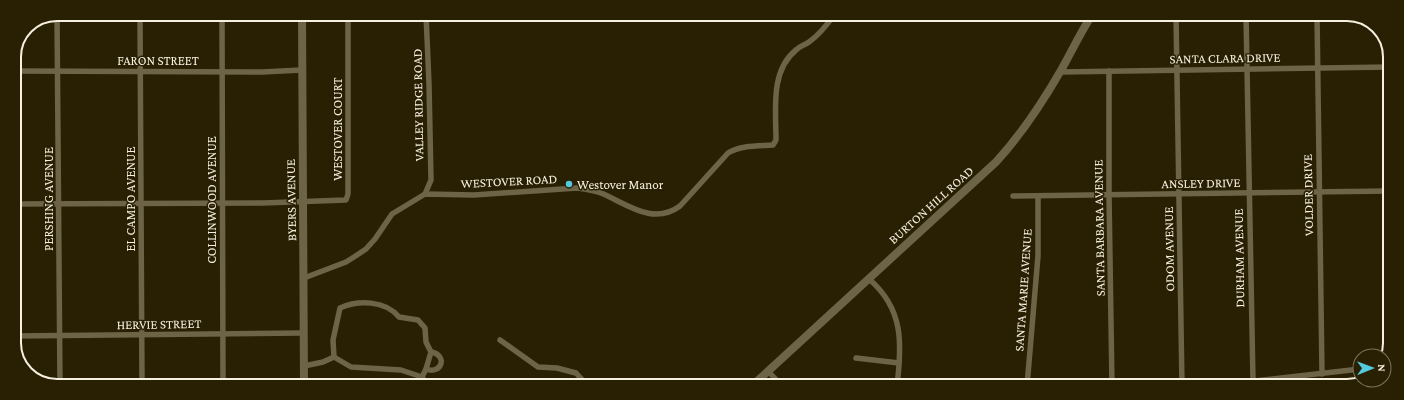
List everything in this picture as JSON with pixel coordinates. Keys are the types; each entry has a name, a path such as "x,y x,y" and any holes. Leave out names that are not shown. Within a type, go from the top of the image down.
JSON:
{"street":[{"name":"PERSHING AVENUE","path":"57,21 60,379"},
{"name":"EL CAMPO AVENUE","path":"140,21 142,379"},
{"name":"COLLINWOOD AVENUE","path":"222,21 223,379"},
{"name":"BYERS AVENUE","path":"302,21 304,379"},
{"name":"WESTOVER COURT","path":"303,202 343,201 346,200 348,194 348,21"},
{"name":"VALLEY RIDGE ROAD","path":"425,194 431,180 426,21"},
{"name":"WESTOVER ROAD","path":"425,194 474,195 577,188 588,189 601,193 651,215 673,212 728,153 735,148 773,145 776,140 776,93 780,70 786,60 796,49 820,33 829,21"},
{"name":"BURTON HILL ROAD","path":"759,379 1000,158 1019,136 1060,72 1088,21"},
{"name":"ODOM AVENUE","path":"1176,21 1182,379"},
{"name":"DURHAM AVENUE","path":"1246,21 1253,379"},
{"name":"VOLDER DRIVE","path":"1317,21 1322,374"},
{"name":"SANTA CLARA DRIVE","path":"1060,72 1383,67"},
{"name":"FARON STREET","path":"21,71 262,72 302,70"},
{"name":"SANTA BARBARA AVENUE","path":"1109,71 1112,379"},
{"name":"ANSLEY DRIVE","path":"1014,196 1383,191"},
{"path":"304,278 346,262 354,257 375,239 392,214 425,194"},
{"name":"SANTA MARIE AVENUE","path":"1028,379 1038,256 1038,196"},
{"path":"21,204 303,202"},
{"path":"869,279 882,292 895,317 899,331 899,363 897,379"},
{"path":"358,303 386,307 395,312 399,317 418,320 425,328 426,342 431,352 422,377 401,370 351,367 334,357 333,340 340,308 348,304 358,303"},
{"name":"HERVIE STREET","path":"21,336 304,334"},
{"path":"500,340 538,367 556,368 576,373 582,379"},
{"path":"426,369 435,370 439,368 441,364 439,355 431,352"},
{"path":"304,366 319,363 334,357"},
{"path":"856,358 899,363"},
{"path":"1273,379 1352,370"},
{"path":"768,371 775,379"}],"place":[{"name":"Westover Manor","path":"569,184"}]}
